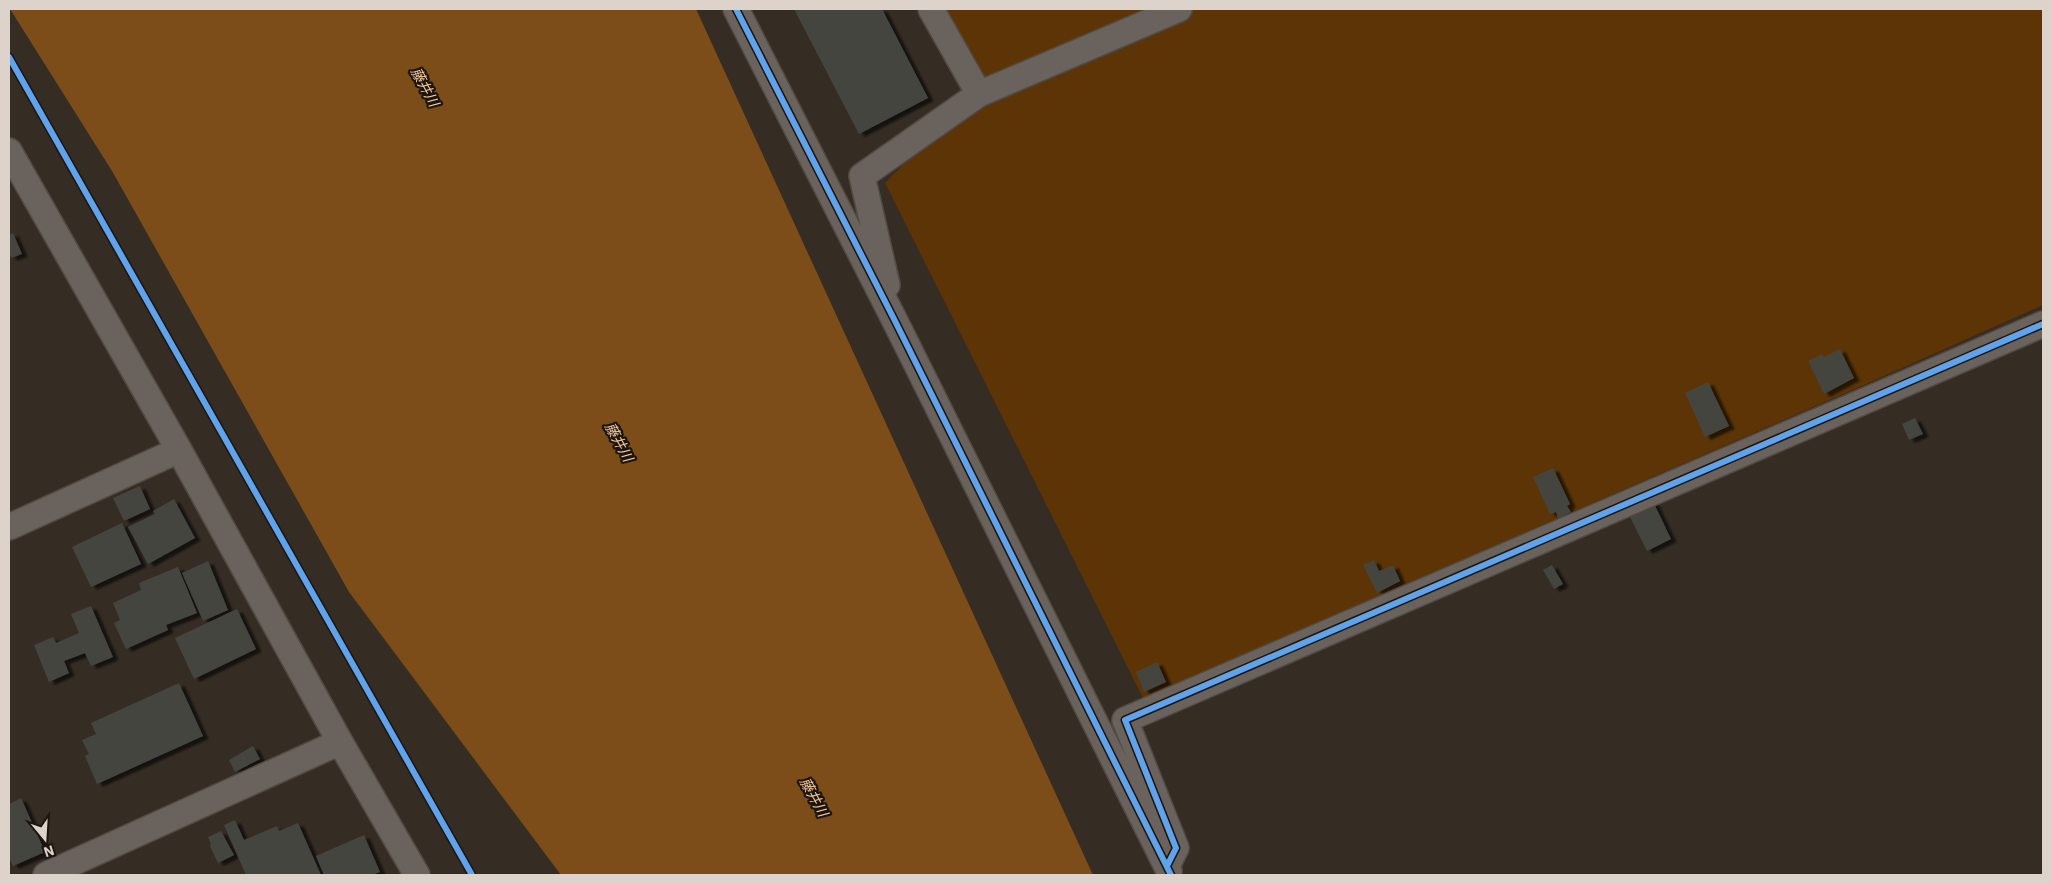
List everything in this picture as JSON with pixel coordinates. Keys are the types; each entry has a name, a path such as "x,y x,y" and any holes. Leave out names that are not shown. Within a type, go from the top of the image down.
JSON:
{"street":[{"path":"736,9 895,321 1169,871"},
{"path":"931,9 979,94"},
{"path":"895,321 862,176 979,94 1179,9"},
{"path":"9,151 179,450 340,742 417,875"},
{"path":"1169,871 1176,848 1125,720 2043,324"},
{"path":"9,527 179,450"},
{"path":"46,875 340,742"}],"shaded area":[{"path":"940,9 2043,9 2043,305 1864,385 1143,698 885,183 928,138 987,99"}],"water":[{"name":"藤井川","path":"10,9 696,9 1093,875 561,875 349,592 112,171"}],"building":[{"path":"794,9 882,9 928,98 859,134"},
{"path":"13,233 22,254 11,258 9,235"},
{"path":"1840,349 1854,378 1824,394 1808,361 1822,354 1824,357"},
{"path":"1708,382 1729,426 1705,437 1685,393"},
{"path":"1915,418 1923,434 1909,440 1902,424"},
{"path":"1553,468 1570,504 1567,506 1571,512 1558,518 1556,512 1550,514 1533,477"},
{"path":"140,486 150,509 124,521 113,498"},
{"path":"1650,495 1671,539 1647,551 1625,507"},
{"path":"174,499 195,538 148,564 128,527 155,514 153,511"},
{"path":"122,523 141,564 91,587 72,547"},
{"path":"1374,560 1379,571 1393,565 1400,581 1377,593 1363,565"},
{"path":"208,561 228,610 203,621 182,573"},
{"path":"1552,565 1563,584 1554,589 1543,570"},
{"path":"178,567 197,613 166,625 168,630 126,649 114,623 120,620 113,603 141,590 139,583"},
{"path":"91,606 113,657 91,666 85,653 64,661 69,673 49,682 34,645 53,637 56,643 79,633 71,614"},
{"path":"237,609 256,649 194,679 175,638"},
{"path":"1157,662 1166,682 1144,692 1136,672"},
{"path":"179,683 203,736 97,784 85,756 89,754 82,740 96,734 91,723"},
{"path":"253,746 260,759 235,772 229,760"},
{"path":"21,798 45,852 13,866 9,858 9,804"},
{"path":"235,820 244,840 277,826 279,831 298,823 321,875 246,875 224,825"},
{"path":"221,831 234,855 218,863 208,837"},
{"path":"364,835 380,872 372,875 324,875 316,856"}],"cycle path":[{"path":"736,9 895,321 1171,875"},
{"path":"9,57 472,875"},
{"path":"1167,866 1176,848 1125,720 2043,324"}]}
